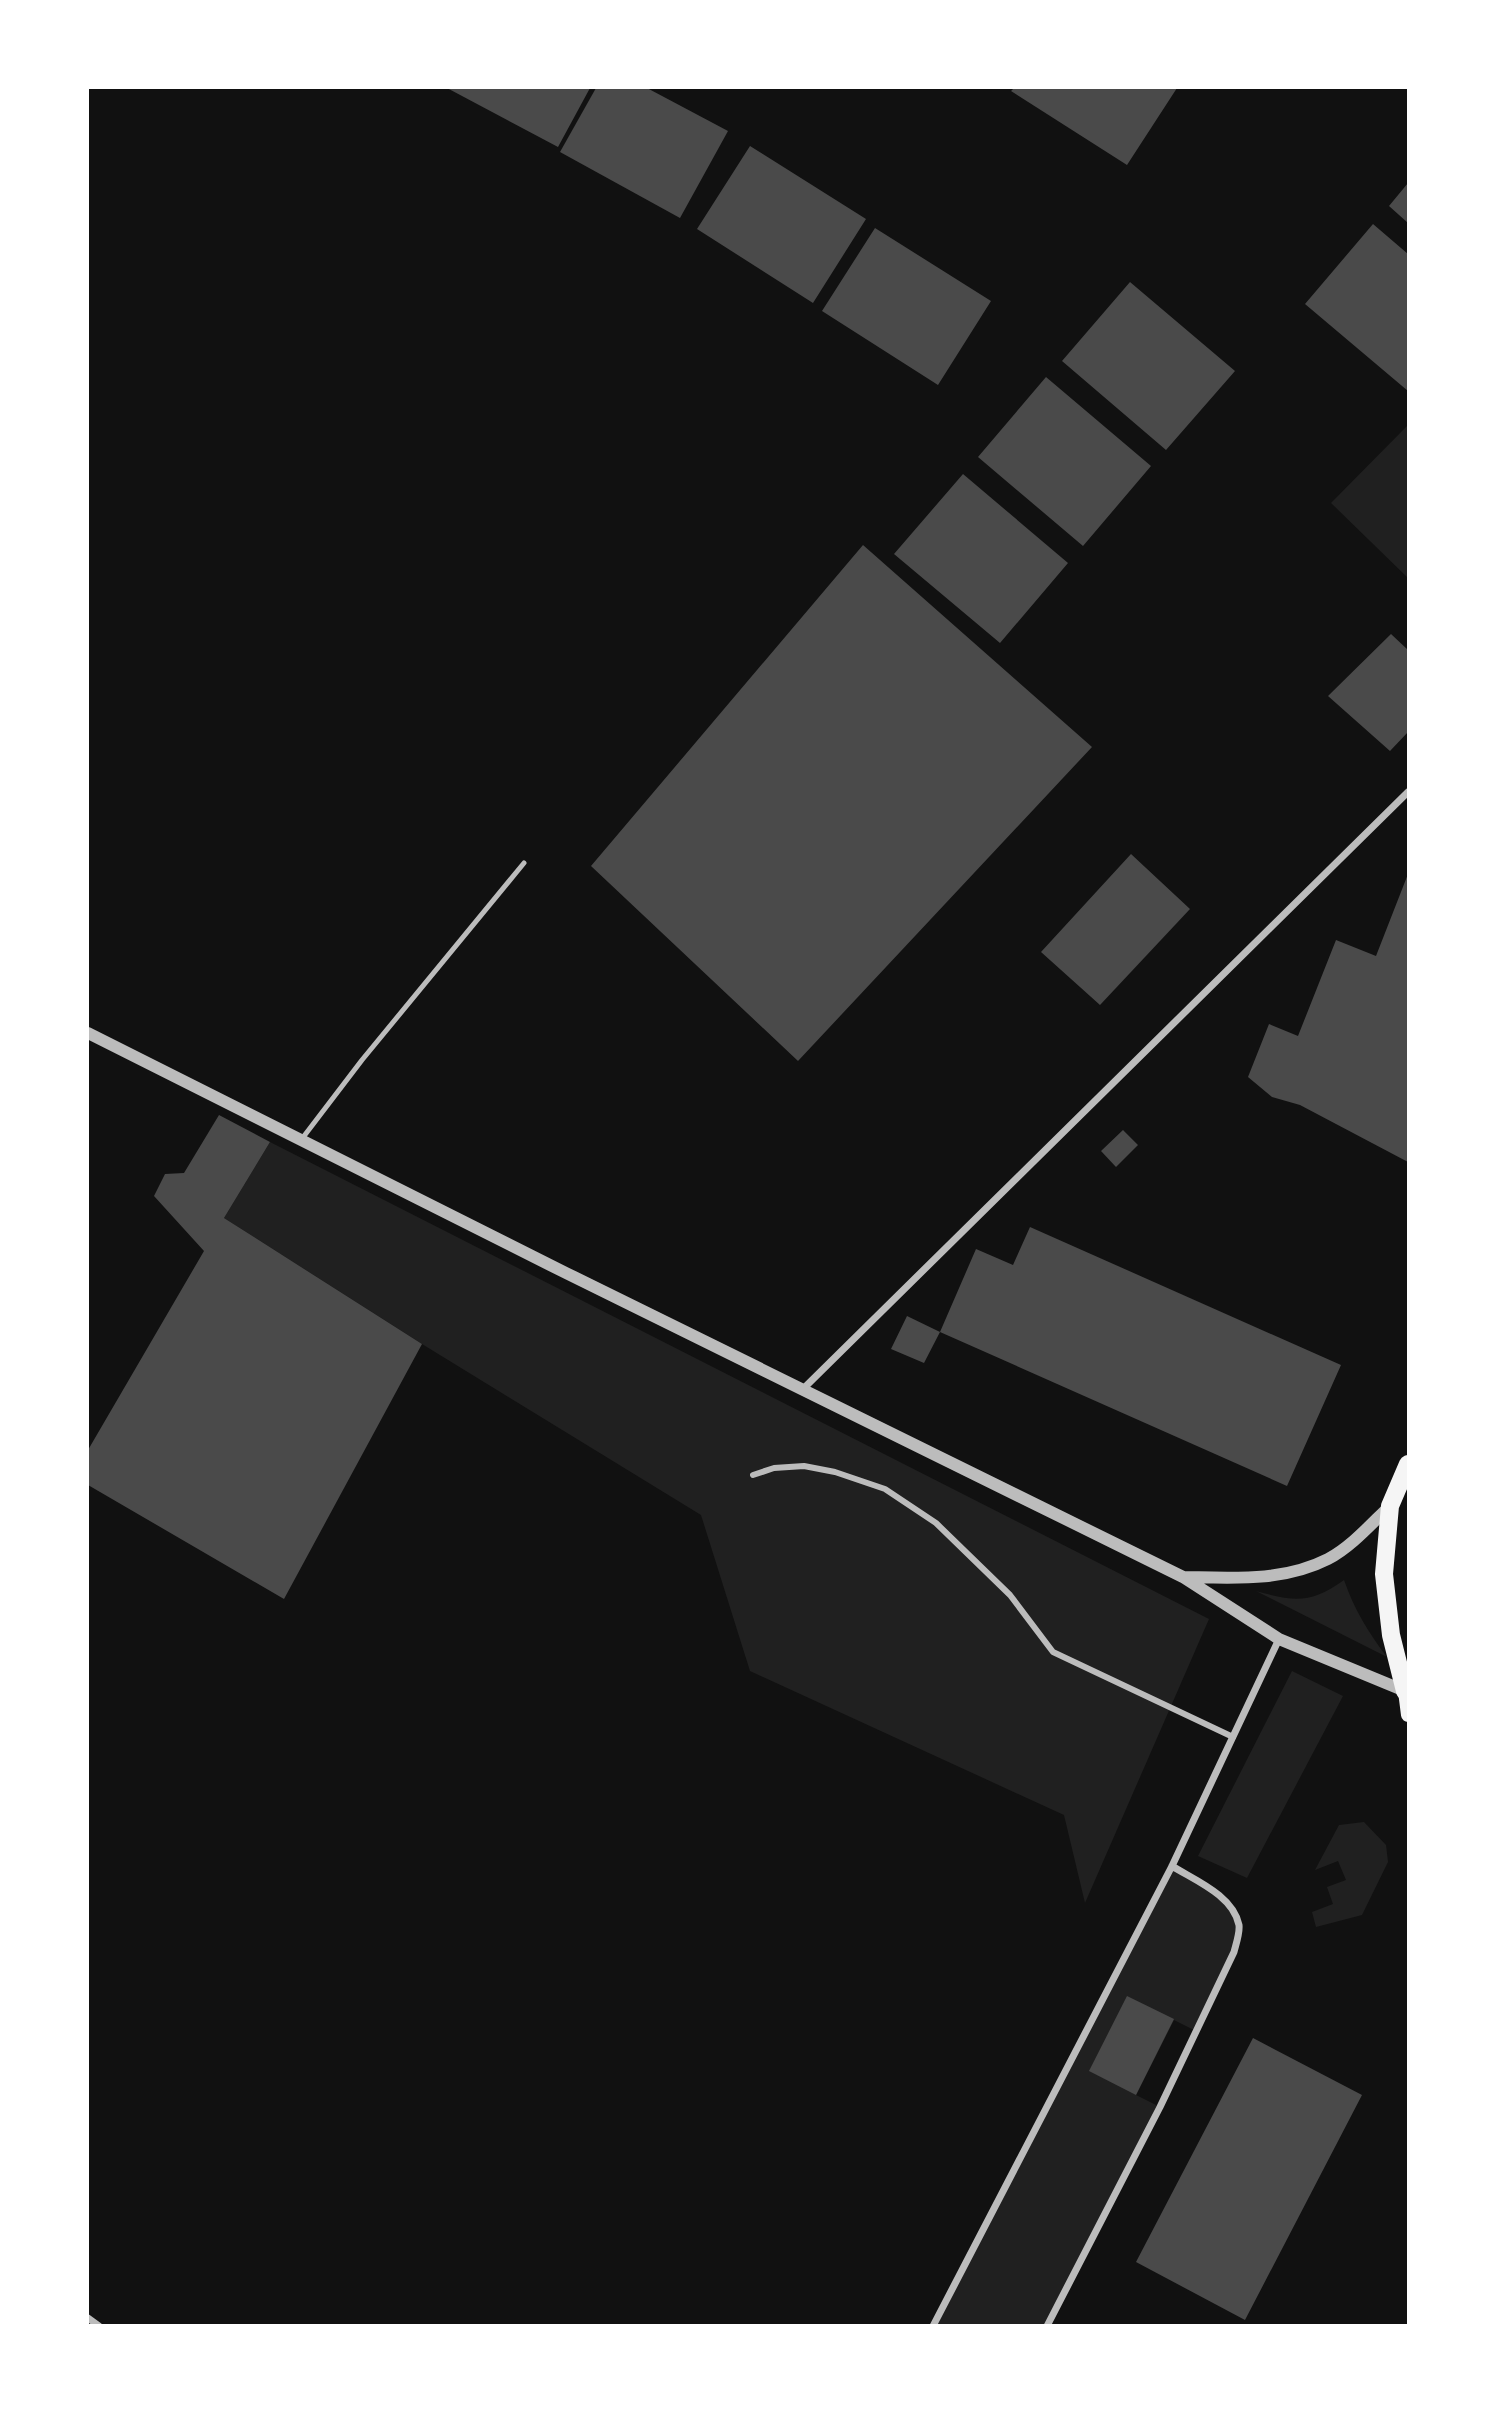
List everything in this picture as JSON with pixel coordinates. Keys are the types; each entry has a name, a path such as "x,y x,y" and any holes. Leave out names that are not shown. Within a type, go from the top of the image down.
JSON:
{"main road":[{"path":"1409,1465 1390,1506 1384,1574 1391,1635 1407,1692 1409,1715"}],"street":[{"path":"803,1389 1409,792"},
{"path":"88,1033 1184,1577 1279,1639 1407,1692"},
{"path":"753,1475 774,1468 804,1466 835,1472 886,1489 936,1523 1010,1595 1053,1652 1233,1737"},
{"path":"1184,1577 1247,1579 1295,1572 1330,1558 1390,1506"},
{"path":"933,2326 1172,1866 1279,1639"},
{"path":"1047,2326 1160,2107 1234,1952 1240,1926 1233,1909 1217,1894 1172,1866"},
{"path":"88,2318 99,2326"}],"lane":[{"path":"301,1140 362,1060 524,863"}],"shaded area":[{"path":"1408,425 1408,578 1331,503"},
{"path":"270,1142 1209,1619 1085,1903 1064,1815 750,1671 701,1515 422,1344 224,1218"},
{"path":"1344,1580 1362,1620 1387,1657 1256,1591 1302,1599 1321,1593"},
{"path":"1292,1671 1343,1696 1247,1878 1198,1856"},
{"path":"1364,1822 1386,1845 1388,1862 1362,1915 1316,1927 1312,1912 1333,1904 1327,1887 1346,1880 1338,1861 1315,1870 1339,1825"},
{"path":"1172,1866 1217,1894 1240,1926 1234,1952 1196,2031 1174,2020 1136,2095 1160,2107 1047,2325 933,2326"}],"building":[{"path":"447,88 590,88 558,147"},
{"path":"596,88 647,88 728,131 680,218 560,152"},
{"path":"1014,88 1177,88 1127,165 1011,91"},
{"path":"750,146 866,219 813,303 697,229"},
{"path":"1408,183 1408,223 1389,206"},
{"path":"1373,224 1408,254 1408,391 1305,304"},
{"path":"875,228 991,301 938,385 822,311"},
{"path":"1130,282 1235,371 1166,450 1062,361"},
{"path":"1046,377 1151,466 1083,546 978,457"},
{"path":"963,474 1068,563 1000,643 894,554"},
{"path":"863,545 1092,747 798,1061 591,866"},
{"path":"1391,634 1408,650 1408,732 1390,751 1328,696"},
{"path":"1131,854 1190,909 1100,1005 1041,952"},
{"path":"1408,874 1408,1162 1300,1105 1272,1097 1248,1077 1269,1024 1298,1036 1336,940 1376,956"},
{"path":"219,1115 270,1142 224,1218 422,1344 284,1599 88,1485 88,1450 204,1251 154,1196 165,1174 184,1173"},
{"path":"1123,1130 1138,1145 1116,1167 1101,1151"},
{"path":"1030,1227 1341,1365 1287,1486 940,1332 976,1249 1013,1265"},
{"path":"907,1316 940,1332 924,1363 891,1349"},
{"path":"1127,1996 1174,2019 1136,2095 1089,2071"},
{"path":"1253,2038 1362,2095 1245,2320 1136,2262"}]}
